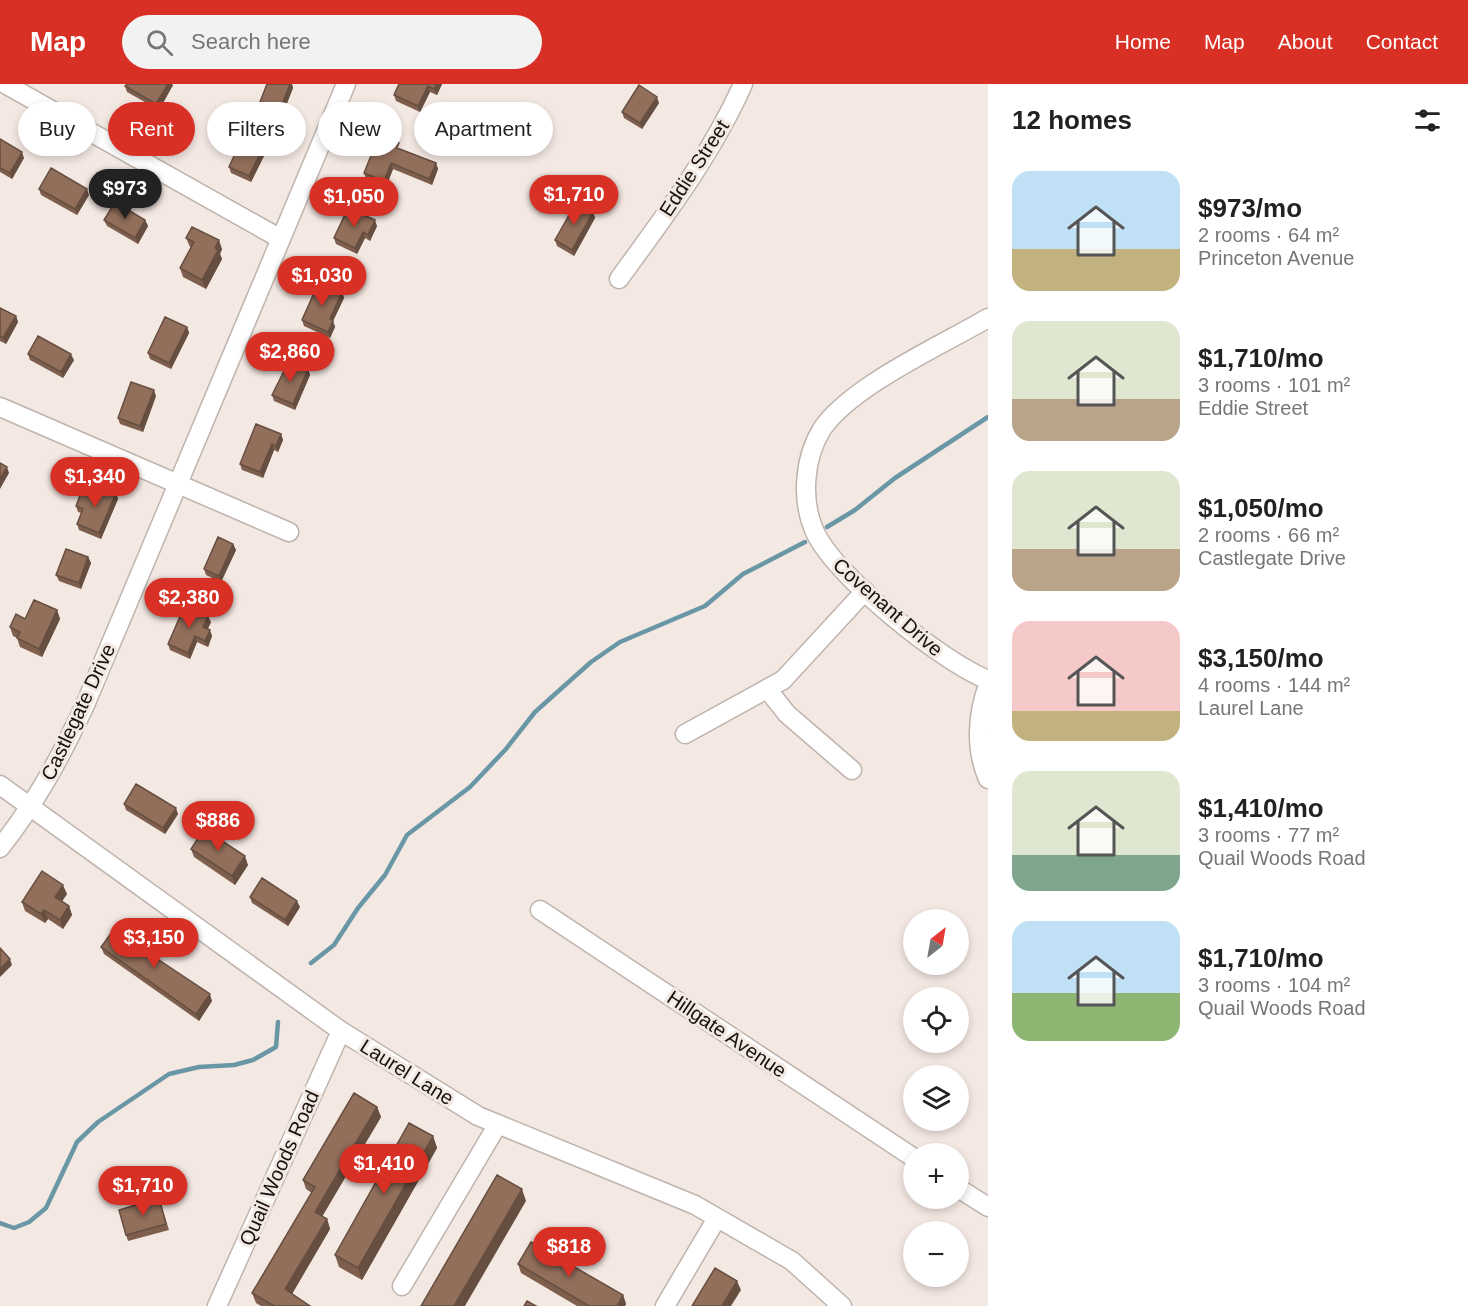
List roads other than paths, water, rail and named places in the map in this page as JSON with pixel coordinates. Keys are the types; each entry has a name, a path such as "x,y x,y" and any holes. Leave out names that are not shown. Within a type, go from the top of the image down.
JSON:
{"street":[{"path":"5,84 281,239"},
{"name":"Castlegate Drive","path":"0,848 31,808 59,760 85,705 346,84"},
{"name":"Eddie Street","path":"619,279 701,160 732,110 743,84"},
{"name":"Covenant Drive","path":"988,318 860,394 839,410 822,429 811,452 806,478 807,503 813,530 827,554 865,591 934,650 969,672 988,680"},
{"path":"0,407 290,532"},
{"path":"685,734 783,680 865,591"},
{"path":"988,685 980,707 978,734 988,779"},
{"path":"768,690 788,714 852,770"},
{"name":"Laurel Lane","path":"0,785 341,1031 478,1116 695,1205 792,1261 842,1306"},
{"name":"Hillgate Avenue","path":"540,910 903,1151"},
{"name":"Quail Woods Road","path":"217,1306 341,1031"},
{"path":"402,1286 498,1124"},
{"path":"969,1195 988,1208"},
{"path":"665,1306 717,1218"}],"waterway":[{"path":"827,527 855,510 895,478 988,417"},
{"path":"311,963 334,945 358,908 385,875 407,835 470,787 506,749 535,712 591,662 620,642 705,606 743,574 805,542"},
{"path":"0,1223 14,1228 29,1222 46,1208 77,1142 98,1122 169,1074 199,1067 234,1065 253,1060 276,1047 278,1022"}]}
